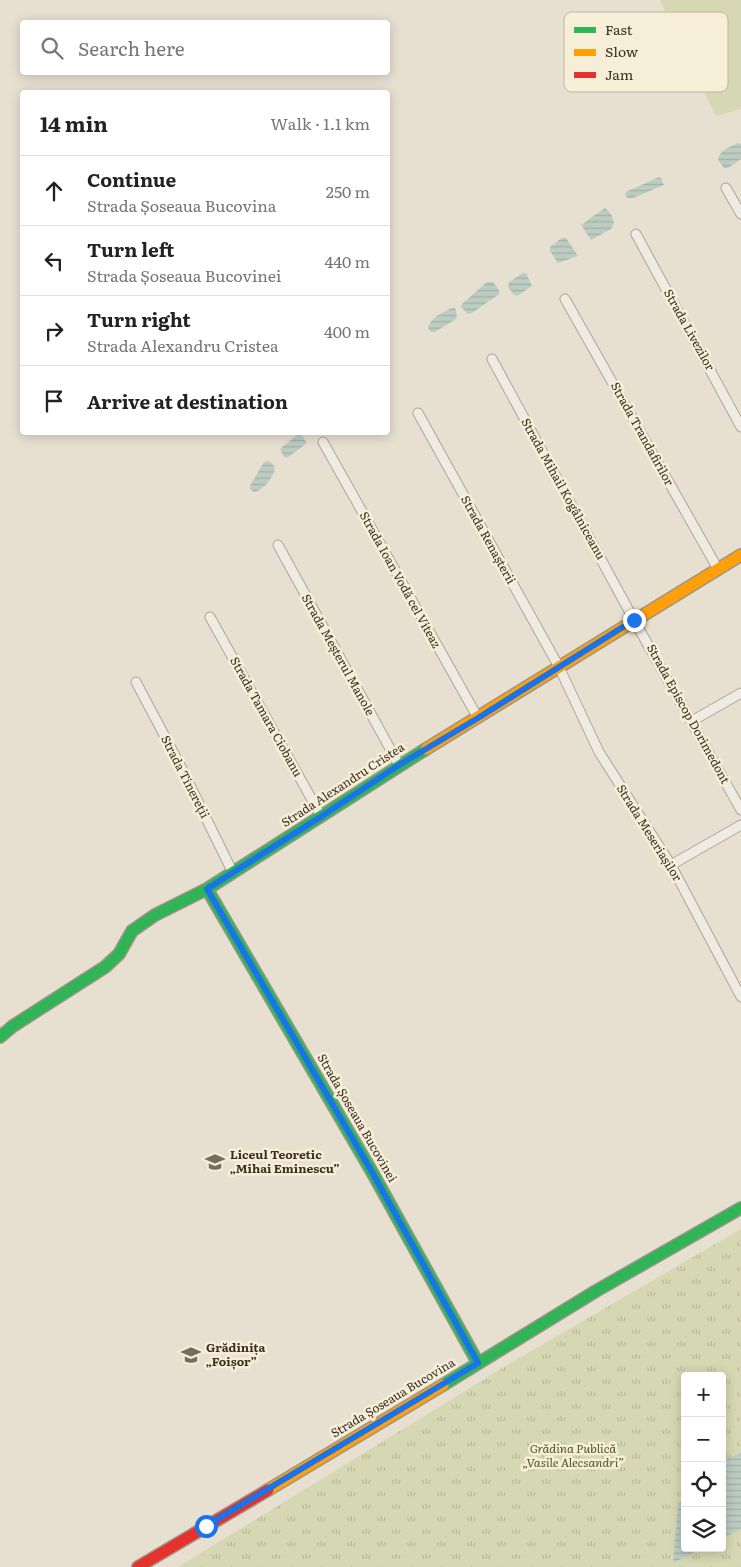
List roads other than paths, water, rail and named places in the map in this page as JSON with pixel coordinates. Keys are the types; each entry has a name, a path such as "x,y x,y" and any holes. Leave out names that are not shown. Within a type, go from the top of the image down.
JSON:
{"main road":[{"name":"Strada Alexandru Cristea","path":"0,1037 13,1026 105,967 119,954 132,931 155,915 207,889 399,765 741,555"},
{"name":"Strada Șoseaua Bucovinei","path":"207,889 372,1172 478,1363"},
{"name":"Strada Șoseaua Bucovina","path":"138,1567 596,1291 741,1208"}],"street":[{"path":"726,188 741,214"},
{"name":"Strada Livezilor","path":"636,234 741,426"},
{"name":"Strada Trandafirilor","path":"565,299 718,569"},
{"name":"Strada Mihail Kogâlniceanu","path":"492,359 634,620"},
{"name":"Strada Renașterii","path":"418,413 559,668"},
{"name":"Strada Ioan Vodă cel Viteaz","path":"323,442 478,718"},
{"name":"Strada Meșterul Manole","path":"278,544 399,765"},
{"name":"Strada Tamara Ciobanu","path":"210,617 322,816"},
{"name":"Strada Episcop Dorimedont","path":"634,620 741,810"},
{"name":"Strada Meseriașilor","path":"559,668 599,752 671,866 741,997"},
{"name":"Strada Tinereții","path":"136,682 179,763 233,873"},
{"path":"692,721 741,693"},
{"path":"671,866 741,825"}],"place":[{"name":"Liceul Teoretic „Mihai Eminescu”","path":"215,1162"},
{"name":"Grădinița „Foișor”","path":"191,1355"}],"park label":[{"name":"Grădina Publică „Vasile Alecsandri”","path":"573,1456"}]}
